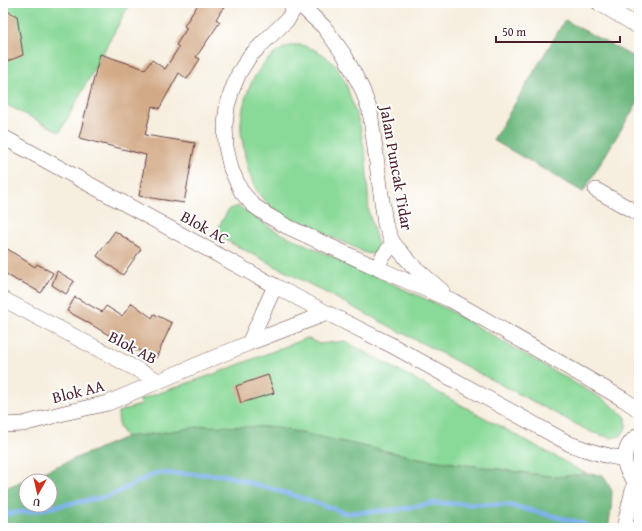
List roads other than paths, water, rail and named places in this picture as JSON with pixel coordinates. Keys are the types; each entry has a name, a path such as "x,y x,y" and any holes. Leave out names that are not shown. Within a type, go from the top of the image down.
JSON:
{"street":[{"name":"Jalan Puncak Tidar","path":"294,3 288,19 249,57 239,73 232,90 225,125 226,147 231,169 241,191 253,205 286,226 377,268 453,300 623,398 639,410"},
{"name":"Jalan Puncak Tidar","path":"298,3 324,27 345,56 362,89 370,111 386,224 392,243 413,266 453,300"},
{"path":"599,3 639,27"},
{"name":"Blok AC","path":"3,137 275,286 391,345 570,444 605,456 625,459"},
{"path":"596,190 639,214"},
{"name":"Jalan Puncak Tidar","path":"377,268 392,243"},
{"path":"249,343 275,286"},
{"name":"Blok AB","path":"3,298 159,381 249,343 327,313"},
{"name":"Blok AA","path":"3,425 23,424 64,413 108,404 159,381"},
{"path":"624,528 637,482 626,467 626,452 629,444 639,435"}],"waterway":[{"path":"3,514 32,511 110,496 156,473 224,475 299,497 346,513 396,510 435,503 509,505 581,523 591,528"}]}
